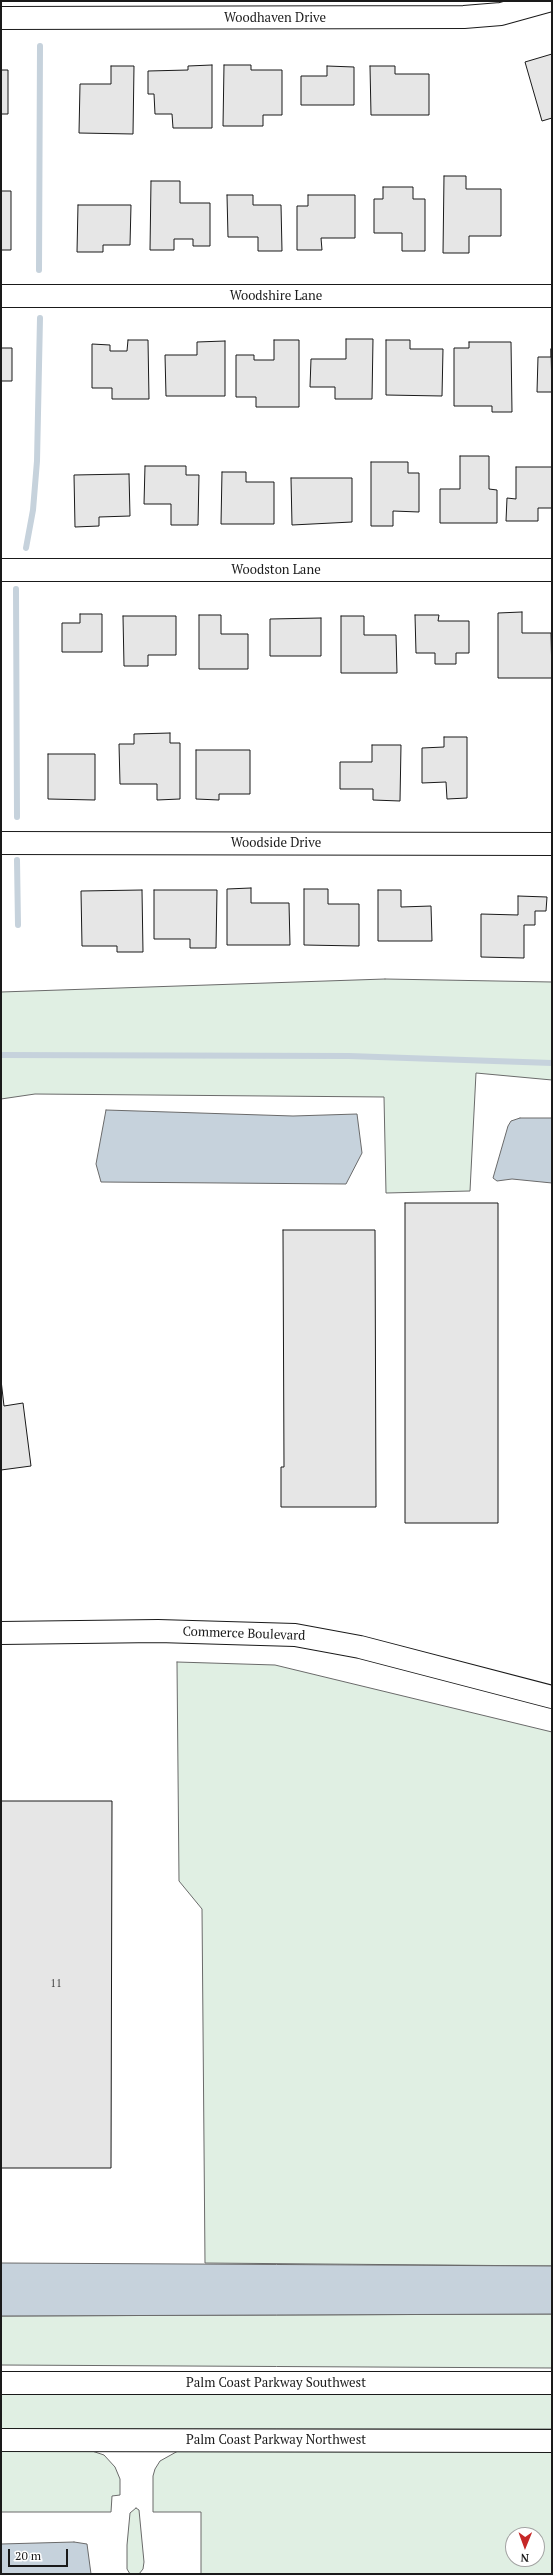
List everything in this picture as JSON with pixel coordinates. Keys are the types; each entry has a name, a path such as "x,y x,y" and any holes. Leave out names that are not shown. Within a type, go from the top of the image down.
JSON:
{"street":[{"name":"Woodhaven Drive","path":"1,18 464,17 501,14 548,1"},
{"name":"Woodshire Lane","path":"1,296 552,296"},
{"name":"Woodston Lane","path":"1,570 552,570"},
{"name":"Woodside Drive","path":"1,843 552,844"},
{"name":"Commerce Boulevard","path":"1,1632 158,1631 295,1634 360,1647 552,1697"},
{"name":"Palm Coast Parkway Southwest","path":"1,2383 552,2383"},
{"name":"Palm Coast Parkway Northwest","path":"1,2440 552,2441"}],"green space":[{"path":"385,979 552,982 552,1080 476,1073 470,1191 386,1193 384,1097 35,1094 1,1099 1,992"},
{"path":"177,1662 275,1665 552,1732 552,2266 205,2263 202,1909 179,1881"},
{"path":"552,2314 552,2368 1,2365 1,2316"},
{"path":"1,2393 552,2394 552,2429 1,2429"},
{"path":"1,2451 92,2451 104,2455 115,2467 120,2479 120,2495 112,2496 111,2512 1,2512"},
{"path":"178,2451 552,2451 552,2574 201,2574 201,2512 153,2512 153,2476 160,2461"},
{"path":"136,2508 139,2510 144,2562 143,2569 139,2574 130,2574 127,2569 127,2545 130,2513"}],"shaded area":[{"path":"106,1110 293,1116 357,1114 362,1153 346,1184 101,1182 96,1164"},
{"path":"520,1118 552,1118 552,1183 512,1179 497,1181 493,1178 508,1126 511,1121"},
{"path":"1,2263 552,2266 552,2314 1,2316"},
{"path":"74,2542 87,2544 91,2574 1,2574 1,2544"}],"building":[{"path":"552,54 552,118 542,121 525,62"},
{"path":"212,65 212,128 173,128 172,114 155,114 154,94 148,94 148,71 188,70 188,66"},
{"path":"224,65 251,65 251,70 282,70 282,115 263,115 263,126 223,126"},
{"path":"111,66 134,66 133,134 79,133 80,84 111,84"},
{"path":"327,66 354,67 354,105 301,105 301,76 327,76"},
{"path":"370,66 395,66 395,74 429,74 429,115 371,115"},
{"path":"1,70 8,70 8,114 1,114"},
{"path":"444,176 466,176 466,189 501,189 501,236 469,236 469,253 443,253"},
{"path":"151,181 180,181 180,203 210,203 210,246 193,246 193,239 174,239 174,250 150,250"},
{"path":"383,187 413,187 413,199 425,199 425,251 402,251 402,233 374,233 374,199 383,199"},
{"path":"1,191 11,191 11,250 1,250"},
{"path":"227,195 253,195 253,205 281,205 282,251 258,251 258,237 228,237"},
{"path":"308,195 355,195 355,238 321,238 322,250 297,250 297,206 308,206"},
{"path":"78,205 131,205 130,245 103,245 103,252 77,252"},
{"path":"346,339 373,339 372,399 335,399 335,387 310,387 311,359 346,359"},
{"path":"128,340 148,340 149,399 112,399 112,388 92,388 92,344 110,345 110,351 127,351"},
{"path":"274,340 299,340 299,407 256,407 256,397 236,397 236,355 254,355 254,360 274,360"},
{"path":"386,340 410,340 410,349 443,349 442,396 386,395"},
{"path":"225,341 225,396 166,396 165,355 197,355 197,342"},
{"path":"469,342 511,342 512,412 492,412 492,406 454,406 454,348 469,348"},
{"path":"1,348 12,348 12,381 1,381"},
{"path":"551,349 552,392 537,392 538,357 551,357"},
{"path":"460,456 489,456 489,489 497,490 497,523 440,523 440,489 460,489"},
{"path":"371,462 408,462 408,473 419,473 419,512 393,511 393,526 371,526"},
{"path":"145,466 186,466 186,475 199,475 198,525 171,525 171,504 144,504"},
{"path":"516,467 552,467 552,508 538,508 538,521 506,521 507,498 516,499"},
{"path":"222,472 246,472 246,482 274,482 274,524 221,524"},
{"path":"129,474 130,516 99,517 99,526 75,527 74,475"},
{"path":"291,478 352,478 352,522 292,525"},
{"path":"522,612 522,633 551,633 552,678 498,678 498,613"},
{"path":"80,614 102,614 102,652 62,652 62,623 80,623"},
{"path":"199,615 221,615 221,634 248,634 248,669 199,669"},
{"path":"415,615 439,615 438,621 469,621 469,653 456,653 456,664 435,664 435,653 416,653"},
{"path":"123,616 176,616 176,655 148,655 148,666 124,666"},
{"path":"341,616 364,616 364,635 396,635 397,673 341,673"},
{"path":"321,618 321,656 270,656 270,619"},
{"path":"170,733 170,743 180,743 180,799 157,800 157,784 120,784 119,744 134,744 134,734"},
{"path":"444,737 467,737 467,798 447,799 446,782 422,783 422,748 444,747"},
{"path":"372,745 401,745 400,801 373,800 373,789 340,789 340,762 372,762"},
{"path":"196,750 250,750 250,794 219,794 219,800 196,799"},
{"path":"48,754 95,754 95,800 48,799"},
{"path":"251,888 251,903 289,903 290,945 227,945 227,889"},
{"path":"304,889 328,889 328,904 359,904 359,946 304,945"},
{"path":"142,890 143,952 117,952 117,946 82,946 81,891"},
{"path":"154,890 217,890 216,948 190,948 190,939 154,939"},
{"path":"378,890 401,890 401,907 431,906 432,941 378,941"},
{"path":"518,896 547,897 546,911 535,911 535,925 524,925 524,958 481,957 481,914 518,915"},
{"path":"405,1203 498,1203 498,1523 405,1523"},
{"path":"283,1230 375,1230 376,1507 281,1507 281,1467 284,1467"},
{"path":"1,1380 4,1406 23,1403 31,1466 1,1470"},
{"path":"1,1801 112,1801 111,2168 1,2168"}],"waterway":[{"path":"39,270 40,46"},
{"path":"26,548 33,510 37,461 40,318"},
{"path":"16,589 17,817"},
{"path":"17,860 18,925"},
{"path":"1,1055 349,1056 552,1063"}]}
